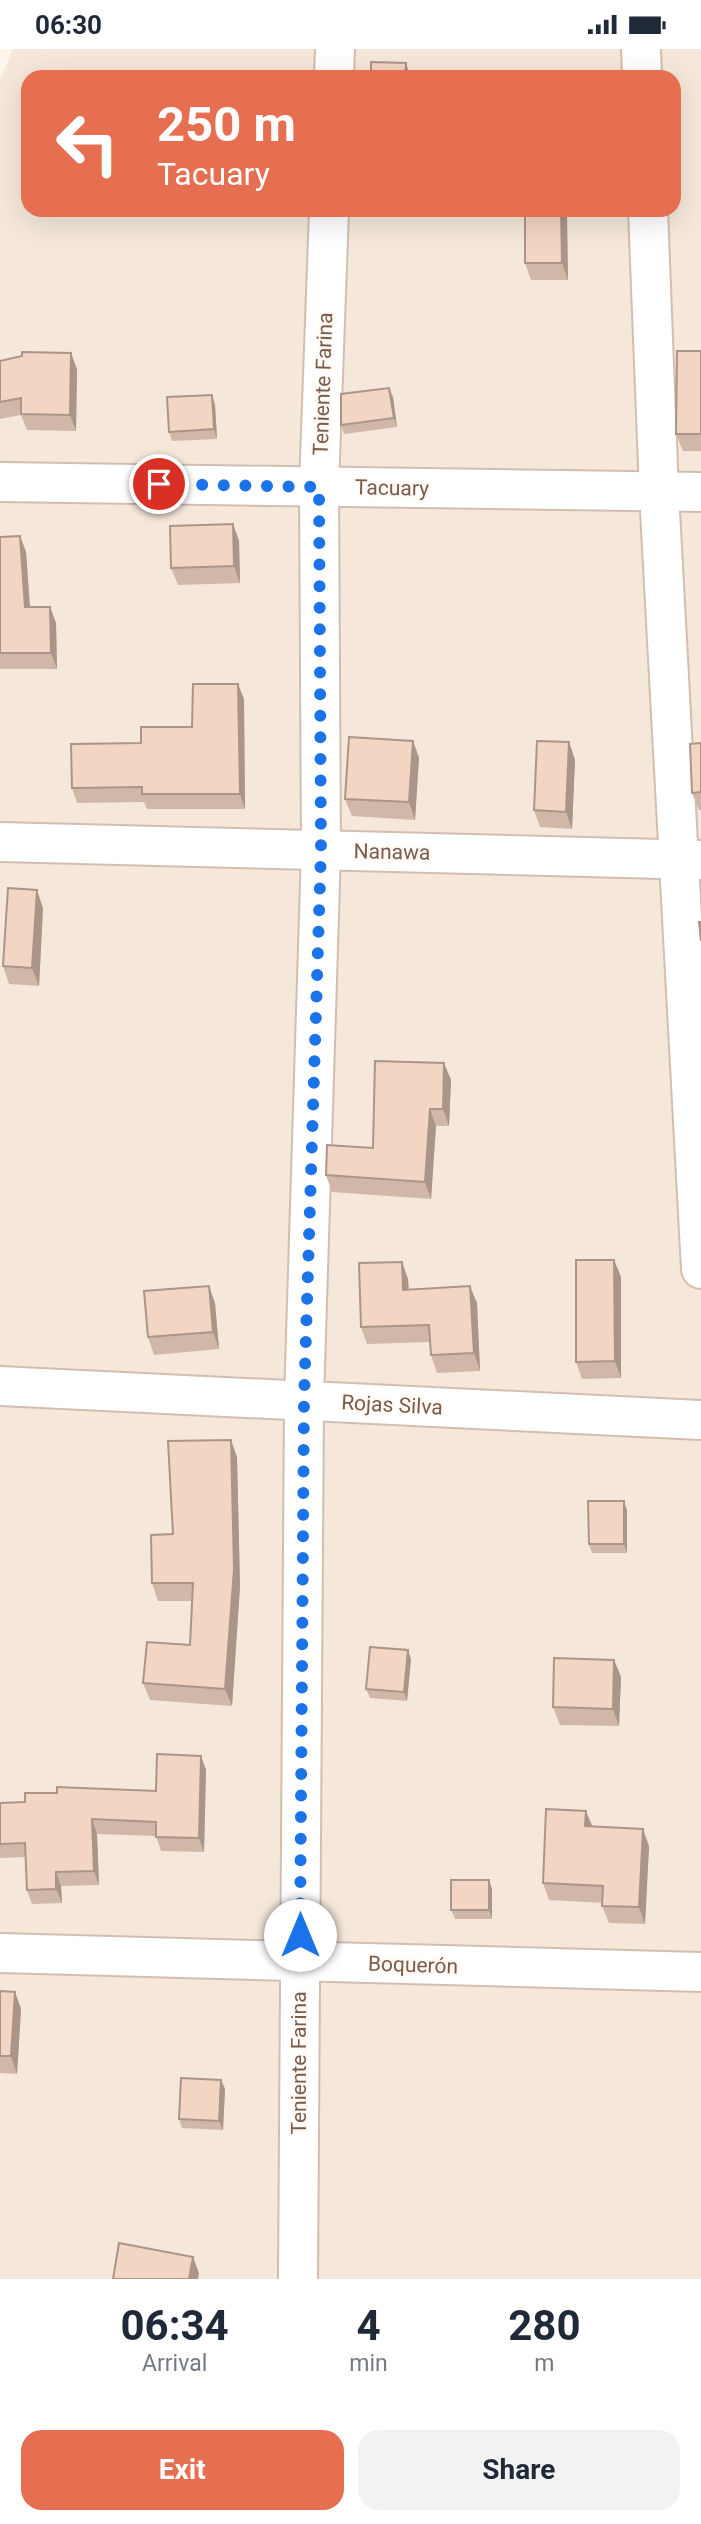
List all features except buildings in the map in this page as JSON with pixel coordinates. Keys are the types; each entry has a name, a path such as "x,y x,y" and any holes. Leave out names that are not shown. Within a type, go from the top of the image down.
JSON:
{"street":[{"path":"334,70 335,49"},
{"path":"641,49 642,70"},
{"name":"Teniente Farina","path":"298,2279 304,1400 321,850 319,487 329,217"},
{"path":"648,217 659,492 689,860 701,1269"},
{"name":"Tacuary","path":"0,482 701,492"},
{"name":"Nanawa","path":"0,842 689,860"},
{"name":"Rojas Silva","path":"0,1386 701,1420"},
{"name":"Boquerón","path":"0,1953 701,1972"}],"shaded area":[{"path":"13,49 701,49 701,2279 0,2279 0,79"}],"route":[{"path":"159,484 319,487 321,850 304,1400 300,1935"}]}
